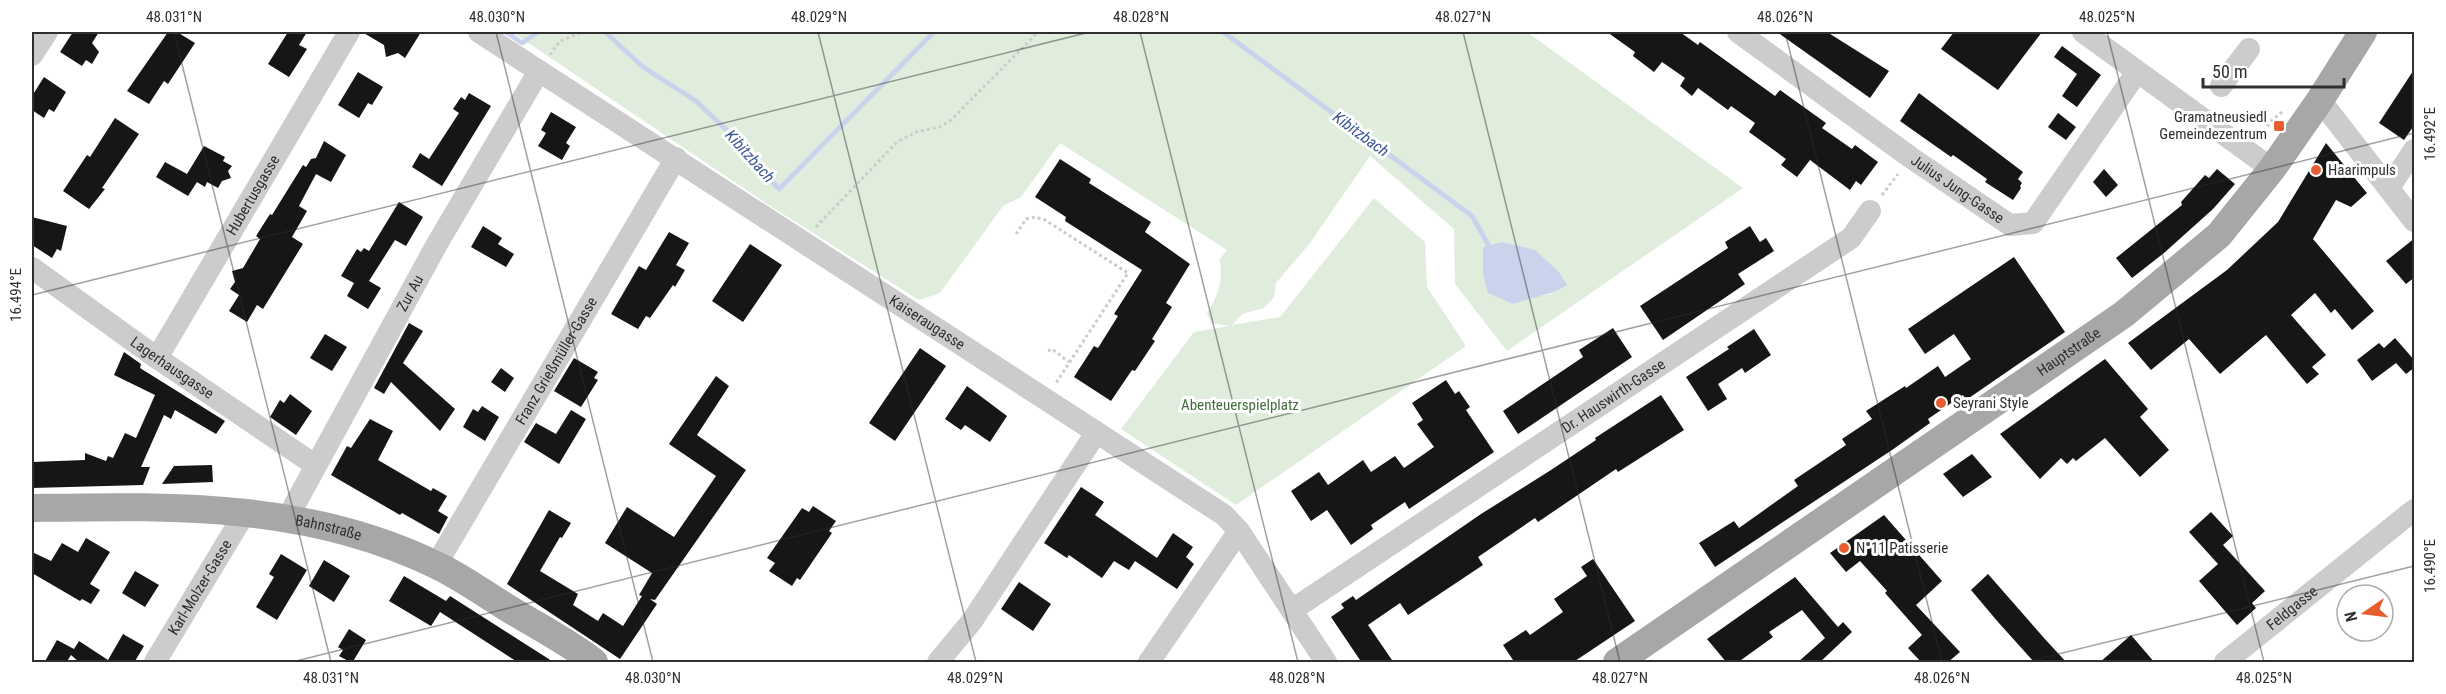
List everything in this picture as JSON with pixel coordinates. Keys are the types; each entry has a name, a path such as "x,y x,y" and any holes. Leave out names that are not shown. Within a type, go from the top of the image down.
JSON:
{"main road":[{"name":"Hauptstraße","path":"1617,663 2124,314 2219,235 2272,169 2320,100 2363,32"},
{"name":"Bahnstraße","path":"32,508 145,506 246,511 288,517 351,532 436,565 585,655 594,663"}],"street":[{"path":"32,55 47,32"},
{"name":"Hubertusgasse","path":"157,358 349,32"},
{"name":"Kaiseraugasse","path":"479,32 1224,515 1239,531 1326,663"},
{"name":"Julius Jung-Gasse","path":"1738,32 1910,157 2010,225 2033,224 2137,72"},
{"path":"2083,32 2272,169"},
{"path":"2221,86 2249,49"},
{"name":"Zur Au","path":"288,517 443,233 539,71"},
{"path":"2320,100 2415,221"},
{"name":"Franz Grießmüller-Gasse","path":"436,565 676,158"},
{"path":"2389,188 2411,160"},
{"name":"Dr. Hauswirth-Gasse","path":"1292,610 1851,238 1870,211"},
{"name":"Lagerhausgasse","path":"32,268 157,358 315,465"},
{"path":"938,663 972,621 1096,433"},
{"name":"Feldgasse","path":"2225,663 2415,510"},
{"name":"Karl-Molzer-Gasse","path":"155,663 246,511"},
{"path":"1149,663 1239,531"}],"path":[{"path":"539,71 560,41 583,32"},
{"path":"801,239 818,226 897,142 916,132 939,127 951,120 1038,32"},
{"path":"2235,143 2245,134 2252,139 2258,138 2272,120 2286,109"},
{"path":"1870,211 1910,157"},
{"path":"1016,234 1026,219 1035,217 1045,220 1128,273 1045,399"},
{"path":"1048,351 1052,349 1069,362"}],"green space":[{"name":"Abenteuerspielplatz","path":"512,32 1527,32 1743,188 1507,351 1455,284 1454,229 1370,156 1310,243 1276,283 1274,297 1264,308 1242,314 1232,325 1280,317 1374,198 1425,242 1427,287 1466,346 1236,505 1121,429 1194,332 1229,326 1211,323 1207,313 1219,287 1220,259 1227,250 1060,143 1021,197 1003,206 940,293 919,300 767,204","holes":["1483,275 1553,294 1533,297 1513,304"]}],"water":[{"path":"1502,242 1535,250 1559,272 1567,285 1547,294 1513,304 1488,293 1483,275 1483,247"}],"building":[{"path":"73,32 99,32 92,43 99,52 92,64 86,60 82,66 60,52"},
{"path":"168,32 177,32 195,43 168,84 164,81 149,104 127,91"},
{"path":"288,32 307,32 299,45 307,49 289,77 268,64"},
{"path":"362,32 421,32 405,58 398,53 386,57 384,45"},
{"path":"1607,32 1680,32 1698,45 1700,42 1775,96 1780,90 1826,123 1822,128 1852,149 1855,145 1878,162 1861,185 1856,181 1850,190 1810,160 1797,177 1781,165 1786,159 1749,132 1755,123 1731,106 1728,110 1698,88 1692,96 1680,86 1685,78 1662,62 1654,72 1633,56 1635,52"},
{"path":"1777,32 1827,32 1889,71 1870,98"},
{"path":"1954,32 2042,32 1998,90 1941,49"},
{"path":"2062,46 2101,75 2077,107 2062,96 2077,74 2054,57"},
{"path":"2415,68 2415,124 2404,140 2379,123"},
{"path":"358,72 383,87 372,105 368,103 359,118 338,105"},
{"path":"44,77 66,92 54,112 49,109 44,118 32,110 32,96"},
{"path":"469,93 491,106 442,186 412,167 420,153 429,159 459,113 453,109 461,97 465,100"},
{"path":"1919,93 2023,172 2018,179 2022,183 2021,188 2013,200 1985,182 1987,179 1953,155 1951,157 1900,121"},
{"path":"551,112 576,127 566,143 570,146 562,160 538,146 546,133 541,130"},
{"path":"2058,113 2076,127 2066,140 2048,127"},
{"path":"115,118 139,134 102,188 105,189 89,209 63,191 87,155 90,157"},
{"path":"324,141 346,155 331,182 316,174 299,206 307,211 292,237 303,244 263,309 257,305 247,322 229,311 239,295 230,289 235,282 232,271 243,268 260,239 256,236 270,214 272,215 303,165 306,167 311,159 316,158"},
{"path":"2326,143 2367,193 2351,207 2336,200 2313,239 2374,311 2352,330 2335,309 2331,313 2315,293 2291,315 2326,355 2312,367 2319,374 2307,384 2266,335 2220,374 2189,339 2151,370 2128,343 2227,270 2278,222"},
{"path":"204,146 225,157 223,161 232,166 228,171 231,178 222,181 218,188 207,182 205,187 197,182 188,196 156,177 165,162 187,174"},
{"path":"1060,159 1091,179 1089,183 1151,222 1145,232 1190,264 1166,303 1172,307 1152,339 1155,341 1111,401 1074,377 1094,346 1098,348 1118,316 1114,314 1142,270 1065,221 1066,217 1035,197"},
{"path":"2104,169 2118,185 2106,197 2093,182"},
{"path":"2217,169 2235,184 2213,209 2132,278 2116,258 2182,205 2181,202 2205,175 2209,178"},
{"path":"399,202 423,217 406,246 395,240 369,281 381,288 368,309 347,296 354,283 341,276 357,249 361,252 364,248 369,251"},
{"path":"32,217 67,226 61,251 57,249 52,258 32,245"},
{"path":"483,226 502,238 498,244 514,254 506,267 471,247"},
{"path":"1750,226 1760,242 1766,238 1774,251 1738,274 1745,284 1663,340 1640,306 1728,248 1725,242"},
{"path":"669,232 689,243 676,265 685,270 675,287 673,285 650,318 646,316 638,329 611,314 639,266 646,270"},
{"path":"2415,238 2415,277 2406,284 2386,261"},
{"path":"750,244 782,265 743,322 712,301"},
{"path":"2014,257 2065,332 1966,400 1963,395 1928,419 1930,423 1892,450 1715,567 1699,543 1734,521 1739,528 1798,486 1794,480 1846,445 1842,439 1872,419 1866,411 1938,366 1945,377 1971,359 1954,334 1925,354 1908,329"},
{"path":"409,323 423,331 403,363 455,409 440,431 391,382 384,394 374,388"},
{"path":"1613,328 1632,357 1518,434 1503,411 1583,357 1579,350"},
{"path":"1754,329 1771,355 1745,373 1742,368 1718,384 1727,399 1708,411 1686,377 1729,349 1727,347"},
{"path":"325,334 347,347 332,371 310,358"},
{"path":"2395,338 2415,361 2415,367 2406,374 2396,363 2372,381 2357,360 2379,343 2384,348"},
{"path":"920,348 946,366 895,441 869,423"},
{"path":"124,352 141,364 140,368 225,421 216,434 175,410 171,419 164,415 141,467 150,467 143,485 32,488 32,462 85,460 85,453 106,461 108,456 113,458 125,433 136,438 155,395 114,375"},
{"path":"574,358 598,372 594,378 598,380 581,407 554,391"},
{"path":"2105,359 2148,409 2140,417 2169,450 2140,477 2105,438 2076,461 2073,458 2067,464 2061,458 2040,479 2000,434"},
{"path":"501,368 514,378 505,392 491,382"},
{"path":"716,376 729,386 697,435 746,470 655,600 650,599 657,604 620,659 507,584 549,510 571,523 540,571 578,594 573,605 598,621 603,613 623,626 642,596 639,595 652,573 605,543 627,507 674,537 716,476 669,444"},
{"path":"1446,380 1455,394 1459,391 1470,407 1466,410 1494,452 1409,509 1405,502 1371,525 1373,529 1351,545 1327,510 1311,521 1291,491 1319,472 1328,485 1363,460 1371,472 1395,456 1404,468 1434,447 1417,424 1423,420 1412,403"},
{"path":"967,386 1007,416 990,442 965,425 961,430 945,419"},
{"path":"290,394 312,411 296,435 270,417 280,400 284,403"},
{"path":"1661,395 1684,430 1618,472 1616,469 1538,522 1535,518 1478,557 1483,565 1408,615 1400,603 1368,625 1394,663 1362,663 1331,617 1344,608 1341,604 1353,596 1356,600"},
{"path":"482,406 499,417 485,441 463,427 473,409 478,412"},
{"path":"571,410 586,419 559,464 524,442 536,423 556,434"},
{"path":"370,419 393,431 378,460 431,491 433,488 447,496 438,511 448,517 439,534 402,513 400,515 331,475 347,446 351,448"},
{"path":"1972,454 1992,477 1963,497 1943,474"},
{"path":"212,465 213,482 162,484 174,466"},
{"path":"1081,487 1104,502 1095,515 1157,558 1173,533 1193,547 1186,557 1194,564 1177,589 1135,561 1129,570 1114,561 1102,578 1069,555 1067,558 1044,543"},
{"path":"813,506 836,521 829,531 832,533 800,580 797,578 792,586 769,571 775,563 767,558 802,508 809,512"},
{"path":"2211,512 2233,536 2223,545 2265,591 2252,603 2256,608 2237,625 2199,581 2218,564 2189,532"},
{"path":"1884,515 1942,581 1916,605 1960,652 1947,663 1922,663 1908,648 1922,635 1885,593 1887,591 1860,561 1846,572 1830,553"},
{"path":"86,538 110,552 90,584 100,590 91,604 82,599 80,601 32,573 32,552 51,561 62,543 78,552"},
{"path":"281,554 307,570 277,620 256,607 274,577 269,574"},
{"path":"1593,559 1635,621 1572,663 1515,663 1503,645 1526,630 1530,635 1563,612 1554,599 1587,576 1581,567"},
{"path":"324,560 350,576 334,602 309,586"},
{"path":"135,571 159,585 145,607 122,593"},
{"path":"1988,574 2067,663 2035,663 1998,622 1971,590"},
{"path":"404,576 446,601 450,596 555,663 519,663 440,612 431,626 389,601"},
{"path":"1795,577 1838,627 1843,622 1852,632 1819,663 1797,663 1825,638 1802,610 1769,632 1773,637 1737,663 1727,663 1707,639"},
{"path":"1019,582 1051,604 1033,631 1001,609"},
{"path":"349,629 366,640 352,663 339,656 343,650 338,647"},
{"path":"123,634 144,646 134,663 80,663 71,655 66,663 44,663 57,640 74,649 79,641 108,660"},
{"path":"2131,635 2155,663 2099,663"}],"waterway":[{"name":"Kibitzbach","path":"506,32 522,43 538,32"},
{"name":"Kibitzbach","path":"605,32 643,67 696,101 733,136 779,189 934,32"},
{"name":"Kibitzbach","path":"1223,32 1472,216 1489,246"}],"place":[{"name":"Gramatneusiedl Gemeindezentrum","path":"2279,126"},
{"name":"Haarimpuls","path":"2316,170"},
{"name":"Seyrani Style","path":"1941,403"},
{"name":"N°11 Patisserie","path":"1844,548"}]}
